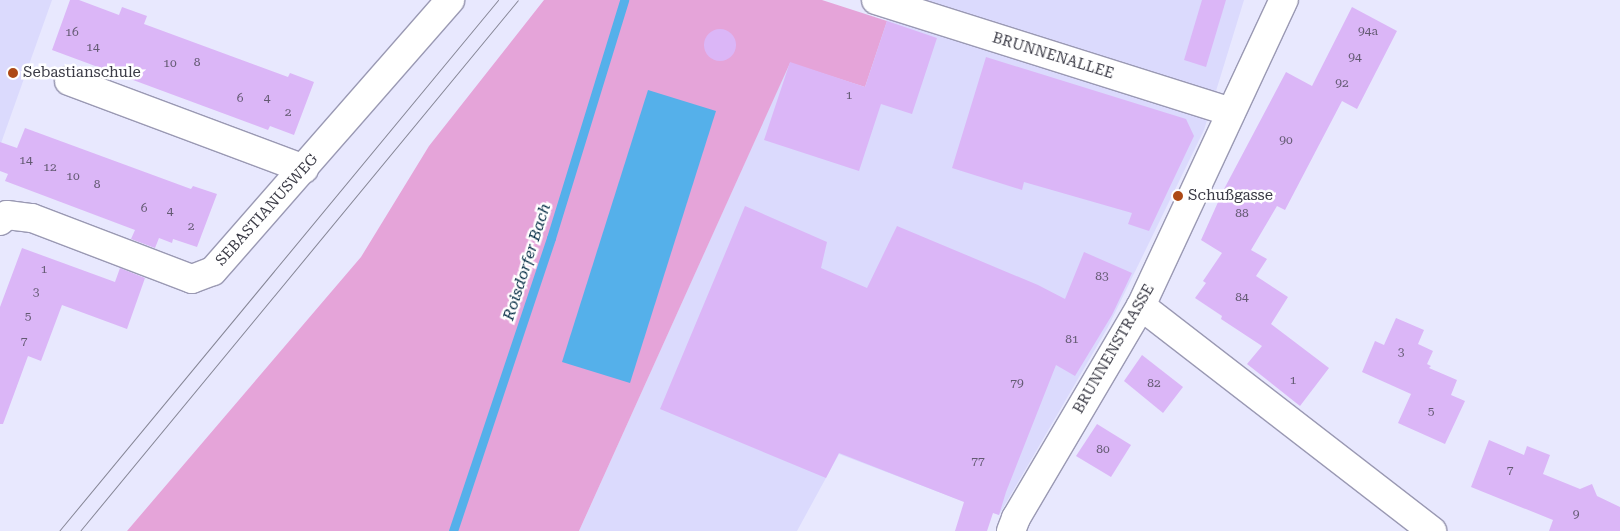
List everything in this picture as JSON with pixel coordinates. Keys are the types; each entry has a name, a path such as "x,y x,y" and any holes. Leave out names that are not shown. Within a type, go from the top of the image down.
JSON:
{"street":[{"name":"SEBASTIANUSWEG","path":"0,221 7,215 32,218 192,279 213,271 450,0"},
{"name":"BRUNNENALLEE","path":"876,0 1231,112"},
{"name":"BRUNNENSTRASSE","path":"1011,531 1016,518 1141,306 1284,0"},
{"path":"70,81 304,169"},
{"path":"1141,306 1432,531"}],"shaded area":[{"name":"Sebastianschule","path":"0,0 52,0 0,146"},
{"path":"544,0 822,0 887,21 865,87 790,63 579,531 127,531 361,257 429,146"},
{"path":"893,0 1244,0 1204,130 1108,327 999,515 839,454 797,531 579,531 790,62 865,87"}],"water":[{"path":"648,90 716,111 630,383 562,362"}],"building":[{"path":"70,0 79,0 119,15 122,7 147,16 144,24 288,77 290,73 314,82 294,135 270,126 268,130 52,50"},
{"path":"1202,0 1226,0 1206,67 1184,60"},
{"path":"1352,7 1397,31 1357,109 1342,101 1285,210 1277,206 1251,250 1267,259 1256,276 1288,297 1271,324 1329,368 1300,406 1247,364 1262,346 1221,319 1222,316 1195,298 1206,283 1203,281 1222,253 1201,240 1223,191 1286,72 1312,86"},
{"path":"887,21 937,38 912,114 881,104 859,171 764,140 790,62 865,87"},
{"path":"720,29 726,30 731,34 735,39 735,51 731,56 726,60 720,61 714,60 709,56 705,51 704,45 705,39 709,34 714,30"},
{"path":"986,57 1186,119 1194,136 1149,231 1128,224 1132,213 1024,182 1022,190 952,168"},
{"path":"25,128 191,189 193,186 217,194 197,247 173,239 172,243 159,238 155,248 131,239 135,230 5,181 8,174 0,171 0,142 17,148"},
{"path":"745,206 827,242 821,268 867,288 897,226 1038,285 1065,299 1084,252 1132,273 1112,315 1075,376 1056,365 1006,492 999,515 993,513 987,531 955,531 964,502 839,453 826,478 660,409"},
{"path":"22,248 115,282 120,268 145,278 127,329 62,305 41,361 28,356 3,424 0,424 0,307"},
{"path":"1396,318 1424,330 1418,344 1433,351 1427,364 1431,366 1429,368 1457,380 1451,395 1465,401 1445,444 1398,423 1411,394 1362,372 1375,341 1384,345"},
{"path":"1142,355 1183,387 1163,413 1124,381"},
{"path":"1097,424 1131,445 1111,477 1076,456"},
{"path":"1489,440 1524,455 1527,446 1550,455 1543,474 1580,489 1592,484 1597,496 1620,507 1620,531 1549,531 1553,520 1471,487"}],"waterway":[{"name":"Roisdorfer Bach","path":"453,531 551,238 624,0"}],"tram line":[{"path":"59,531 498,0"},
{"path":"80,531 518,0"}],"place":[{"name":"Sebastianschule","path":"13,73"},
{"name":"Schußgasse","path":"1178,196"}]}
